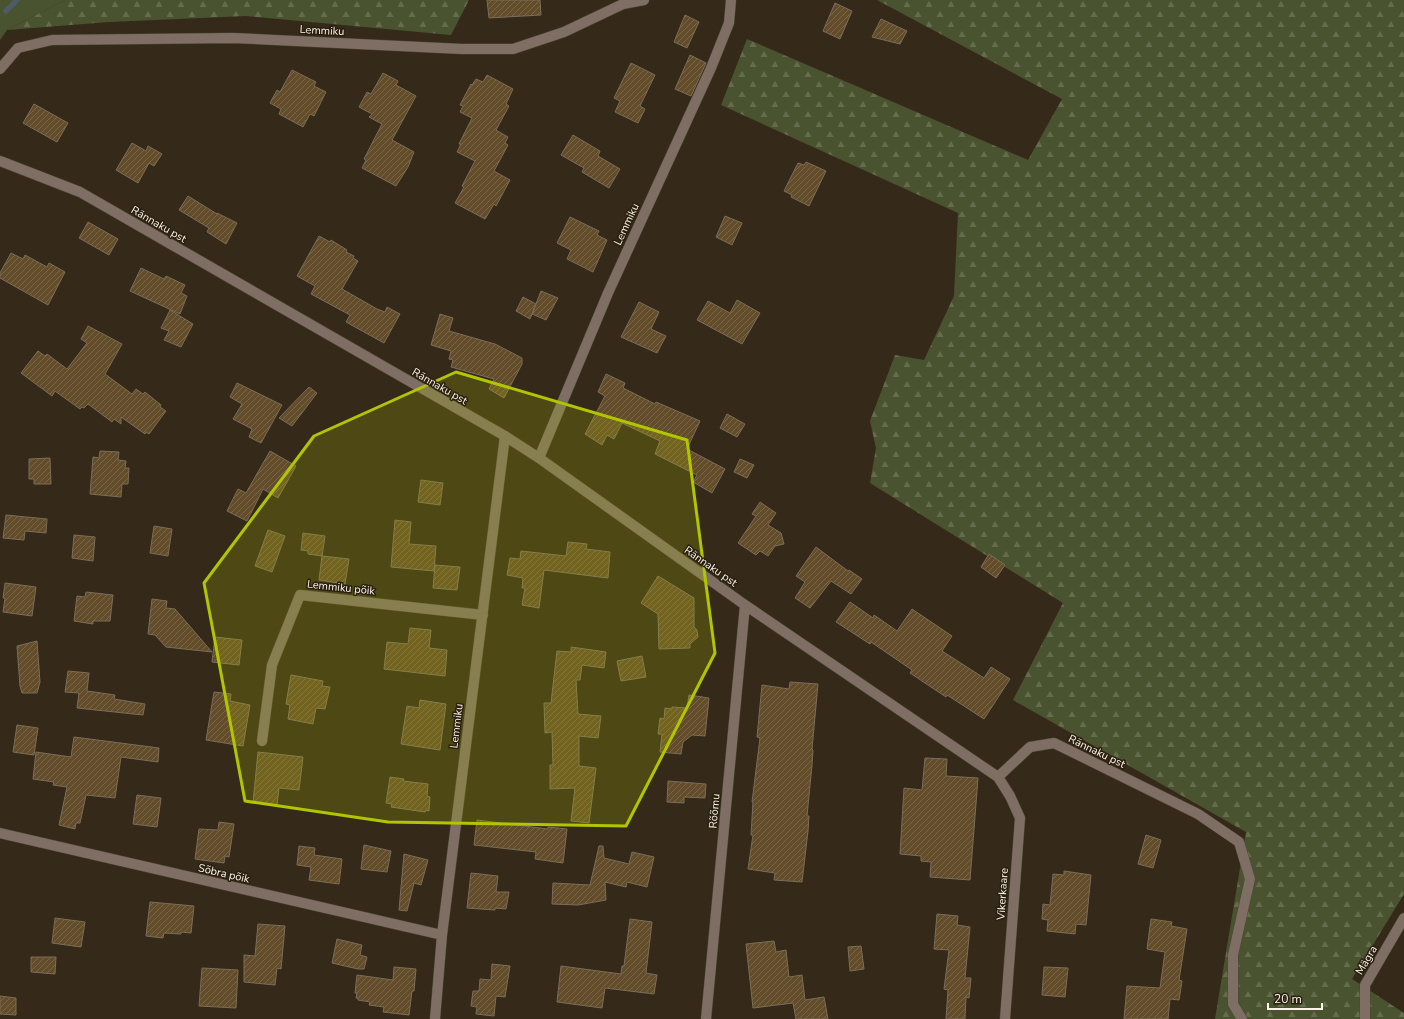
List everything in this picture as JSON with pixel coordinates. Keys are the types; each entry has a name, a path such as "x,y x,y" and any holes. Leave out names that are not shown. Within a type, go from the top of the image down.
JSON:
{"street":[{"name":"Lemmiku","path":"0,69 18,48 52,40 233,38 462,49 513,49 564,32 623,4 644,0"},
{"name":"Lemmiku","path":"538,458 608,293 711,68 729,23 731,0"},
{"name":"Rännaku pst","path":"0,161 80,192 505,436 745,605 998,777 1030,747 1054,743 1198,814 1240,842 1250,879 1233,955 1234,1004 1242,1019"},
{"name":"Lemmiku","path":"435,1019 442,936 505,436"},
{"name":"Lemmiku põik","path":"262,741 272,665 300,594 482,615"},
{"name":"Rõõmu","path":"706,1019 745,605"},
{"name":"Vikerkaare","path":"998,777 1010,796 1020,818 1005,1019"},
{"name":"Sõbra põik","path":"0,833 442,936"},
{"name":"Mägra","path":"1365,1019 1365,986 1404,918"}],"highlighted area":[{"path":"456,372 687,440 715,653 626,826 388,822 245,801 204,583 314,436"}],"green space":[{"path":"0,0 65,0 7,30 0,40"},
{"path":"65,0 469,0 451,35 246,16 109,22 7,30"},
{"path":"877,0 1404,0 1404,894 1352,979 1404,1013 1404,1019 1215,1019 1246,832 1013,700 1063,603 870,483 876,448 870,421 895,355 924,360 954,296 958,213 721,105 747,39 1028,160 1062,99"}],"building":[{"path":"487,0 540,0 541,15 489,18"},
{"path":"835,3 852,11 840,39 823,31"},
{"path":"685,15 699,22 687,48 674,42"},
{"path":"881,19 907,31 900,44 872,37"},
{"path":"690,55 706,63 691,96 675,89"},
{"path":"631,63 655,75 640,106 645,109 638,123 615,112 620,101 614,98"},
{"path":"292,70 316,82 314,86 326,92 314,116 310,114 303,127 279,114 281,109 270,103 277,90 280,92"},
{"path":"383,73 398,81 396,85 416,96 392,140 414,152 408,167 396,186 362,168 366,160 364,159 382,124 369,117 372,114 359,107 367,92 371,94"},
{"path":"487,75 513,89 506,104 509,106 496,130 508,137 505,143 508,145 494,171 510,180 496,206 494,204 485,219 455,203 464,187 462,186 475,161 457,152 461,144 459,144 472,118 460,112 463,106 460,105 471,84 472,85 476,79 483,82"},
{"path":"34,104 68,123 57,142 23,123"},
{"path":"573,135 600,151 598,156 620,169 609,188 582,172 584,168 561,155"},
{"path":"132,143 146,151 148,146 162,154 154,166 149,163 138,183 116,170"},
{"path":"806,162 826,171 809,206 791,197 792,195 784,191 798,163 804,165"},
{"path":"188,196 217,214 237,223 226,244 207,232 209,228 179,210"},
{"path":"725,216 742,223 732,245 716,237"},
{"path":"570,217 599,231 597,235 607,240 593,272 567,259 571,250 557,243"},
{"path":"88,222 118,239 109,255 79,238"},
{"path":"319,236 330,242 331,240 347,250 346,252 354,256 353,258 358,261 342,289 377,309 385,312 387,307 400,314 384,343 346,322 350,315 311,294 315,286 297,276"},
{"path":"11,253 23,259 25,255 47,267 49,263 65,272 48,305 0,278 0,273"},
{"path":"141,268 164,279 166,276 185,285 181,293 187,296 180,314 130,291"},
{"path":"541,291 558,298 546,320 532,314"},
{"path":"523,297 536,304 530,319 516,311"},
{"path":"737,300 760,313 742,344 697,320 708,301 730,313"},
{"path":"639,302 659,312 651,329 666,336 657,353 621,337"},
{"path":"170,310 193,324 181,347 164,340 169,331 161,328"},
{"path":"440,314 453,318 449,331 495,344 522,358 522,364 504,398 489,389 494,379 451,367 453,360 449,359 451,351 431,345"},
{"path":"88,326 122,344 105,374 132,394 136,389 143,394 145,392 166,411 149,434 146,432 145,434 121,417 121,424 114,419 112,422 88,404 84,408 82,407 80,409 55,391 52,396 21,373 38,351 45,356 47,354 67,369 87,343 81,339"},
{"path":"606,374 625,383 623,388 655,404 656,402 700,421 687,449 725,469 712,493 693,482 697,475 655,454 660,441 622,423 614,439 607,435 602,445 585,434 605,396 598,392"},
{"path":"237,383 282,405 261,443 249,437 252,429 233,419 242,404 230,397"},
{"path":"309,387 317,393 292,426 279,418"},
{"path":"727,414 745,424 737,437 720,428"},
{"path":"100,451 119,452 118,460 126,461 125,468 129,468 128,484 122,484 121,497 90,494 93,457 99,458"},
{"path":"270,451 296,466 278,498 263,489 247,521 227,511 238,489 246,493"},
{"path":"50,458 51,484 34,484 34,479 29,479 29,459"},
{"path":"740,459 754,465 747,478 734,472"},
{"path":"421,480 443,483 440,505 418,502"},
{"path":"760,502 776,513 768,525 781,533 784,544 775,546 768,556 760,551 756,555 738,543 756,516 752,514"},
{"path":"6,515 47,519 46,533 25,531 24,540 3,538"},
{"path":"395,520 411,522 409,544 436,546 434,571 391,567"},
{"path":"154,526 172,529 168,556 150,553"},
{"path":"268,530 285,536 272,572 255,566"},
{"path":"303,533 325,536 322,556 308,554 308,551 301,550"},
{"path":"74,535 95,537 93,561 72,558"},
{"path":"568,542 587,544 586,549 610,552 608,578 544,570 539,608 522,605 525,588 522,588 523,578 507,575 510,558 520,559 521,551 566,556"},
{"path":"816,547 848,571 849,570 862,579 851,594 831,581 810,608 795,598 805,582 796,576"},
{"path":"989,554 1005,565 996,578 981,567"},
{"path":"322,556 349,559 345,584 319,580"},
{"path":"435,565 460,567 457,590 433,588"},
{"path":"658,576 694,598 694,627 697,630 698,637 690,644 690,648 659,649 658,614 641,603"},
{"path":"5,583 36,587 32,616 3,612"},
{"path":"86,592 113,595 110,621 93,621 93,624 74,621 77,596 85,597"},
{"path":"152,599 167,601 166,608 175,609 212,652 166,647 155,635 148,634"},
{"path":"850,602 873,618 874,615 897,631 912,609 952,636 942,651 984,678 991,667 1010,679 984,719 947,695 946,697 910,673 912,670 871,642 870,644 836,622"},
{"path":"410,628 431,630 429,648 447,650 445,676 384,669 387,642 408,644"},
{"path":"215,637 242,640 239,665 212,662"},
{"path":"37,641 40,682 37,693 22,693 20,686 17,646"},
{"path":"571,647 606,652 604,668 582,665 580,680 576,680 578,714 601,716 598,738 579,736 579,766 596,768 589,823 571,821 575,788 550,789 550,765 553,765 552,732 545,733 544,703 551,703 557,651 571,652"},
{"path":"642,656 646,677 621,681 617,661"},
{"path":"68,671 89,673 87,691 115,695 114,699 145,704 143,715 77,708 79,693 65,692"},
{"path":"291,675 323,681 322,686 330,687 325,709 316,708 313,724 288,719 290,705 286,704"},
{"path":"790,682 818,684 807,816 809,816 808,831 802,882 774,880 775,873 748,869 753,835 751,835 752,802 760,738 757,737 762,685 789,689"},
{"path":"214,692 231,694 230,701 250,705 243,746 206,740"},
{"path":"689,695 709,698 705,736 692,735 683,742 681,754 660,752 662,734 658,734 660,718 664,719 665,708 687,708"},
{"path":"420,700 446,704 440,750 401,744 407,706 419,708"},
{"path":"17,725 38,728 34,755 13,752"},
{"path":"74,737 159,748 158,762 121,757 115,798 86,795 80,823 76,823 75,829 59,825 67,787 53,785 54,782 33,779 36,752 71,757"},
{"path":"258,752 303,757 299,790 279,788 277,805 253,803"},
{"path":"925,758 947,759 946,776 978,778 970,880 930,877 931,862 921,861 921,856 900,854 904,788 922,790"},
{"path":"390,777 404,779 403,781 428,784 427,796 430,797 429,811 426,810 425,812 391,807 392,804 386,803"},
{"path":"668,781 706,784 705,798 684,797 684,803 667,802"},
{"path":"137,795 161,798 157,827 133,824"},
{"path":"477,820 548,829 548,827 567,829 563,863 535,859 536,852 474,845"},
{"path":"219,822 234,824 229,857 225,856 224,863 195,859 199,829 218,830"},
{"path":"1146,835 1161,840 1153,868 1138,864"},
{"path":"364,845 391,851 387,872 361,869"},
{"path":"299,846 315,848 314,855 342,859 339,884 309,880 311,867 297,865"},
{"path":"599,846 603,846 604,858 629,864 632,852 654,857 647,887 627,882 626,887 605,882 606,900 578,905 552,904 553,883 590,885"},
{"path":"404,854 428,860 421,885 414,883 407,911 399,910"},
{"path":"1064,871 1091,875 1086,925 1076,924 1075,934 1047,931 1048,920 1042,919 1043,904 1050,905 1053,874 1064,875"},
{"path":"471,873 498,876 496,892 509,892 506,909 495,908 495,910 467,908"},
{"path":"150,902 194,906 191,933 164,933 163,938 146,936"},
{"path":"937,914 958,916 957,925 970,927 965,978 971,978 969,998 966,997 965,1019 946,1019 948,990 944,989 949,950 934,949"},
{"path":"55,918 85,922 81,947 52,943"},
{"path":"630,919 652,922 646,973 657,975 654,994 605,988 602,1008 557,1002 561,966 621,974 622,966 624,966"},
{"path":"1151,919 1172,922 1171,926 1187,929 1179,980 1182,981 1179,1000 1170,999 1168,1019 1124,1019 1127,986 1160,988 1165,952 1147,949"},
{"path":"258,924 285,926 281,969 277,968 275,985 244,982 244,955 255,956"},
{"path":"337,939 362,945 360,955 367,957 364,969 332,963"},
{"path":"774,941 776,952 786,950 789,977 802,975 805,1000 824,997 828,1019 796,1019 793,1003 753,1008 746,944"},
{"path":"861,946 864,969 850,971 848,947"},
{"path":"31,957 56,957 55,974 31,972"},
{"path":"492,964 510,966 505,997 496,996 494,1016 476,1014 477,1007 471,1006 473,991 479,991 480,979 491,980"},
{"path":"394,967 416,969 414,991 412,991 409,1015 383,1012 384,1007 369,1005 370,1002 358,1000 358,998 356,998 357,993 355,993 357,975 393,980"},
{"path":"1044,967 1068,968 1065,997 1042,995"},
{"path":"202,968 238,970 236,1008 199,1006"},
{"path":"0,996 16,998 16,1015 0,1014"}],"waterway":[{"path":"6,11 17,0"}]}
